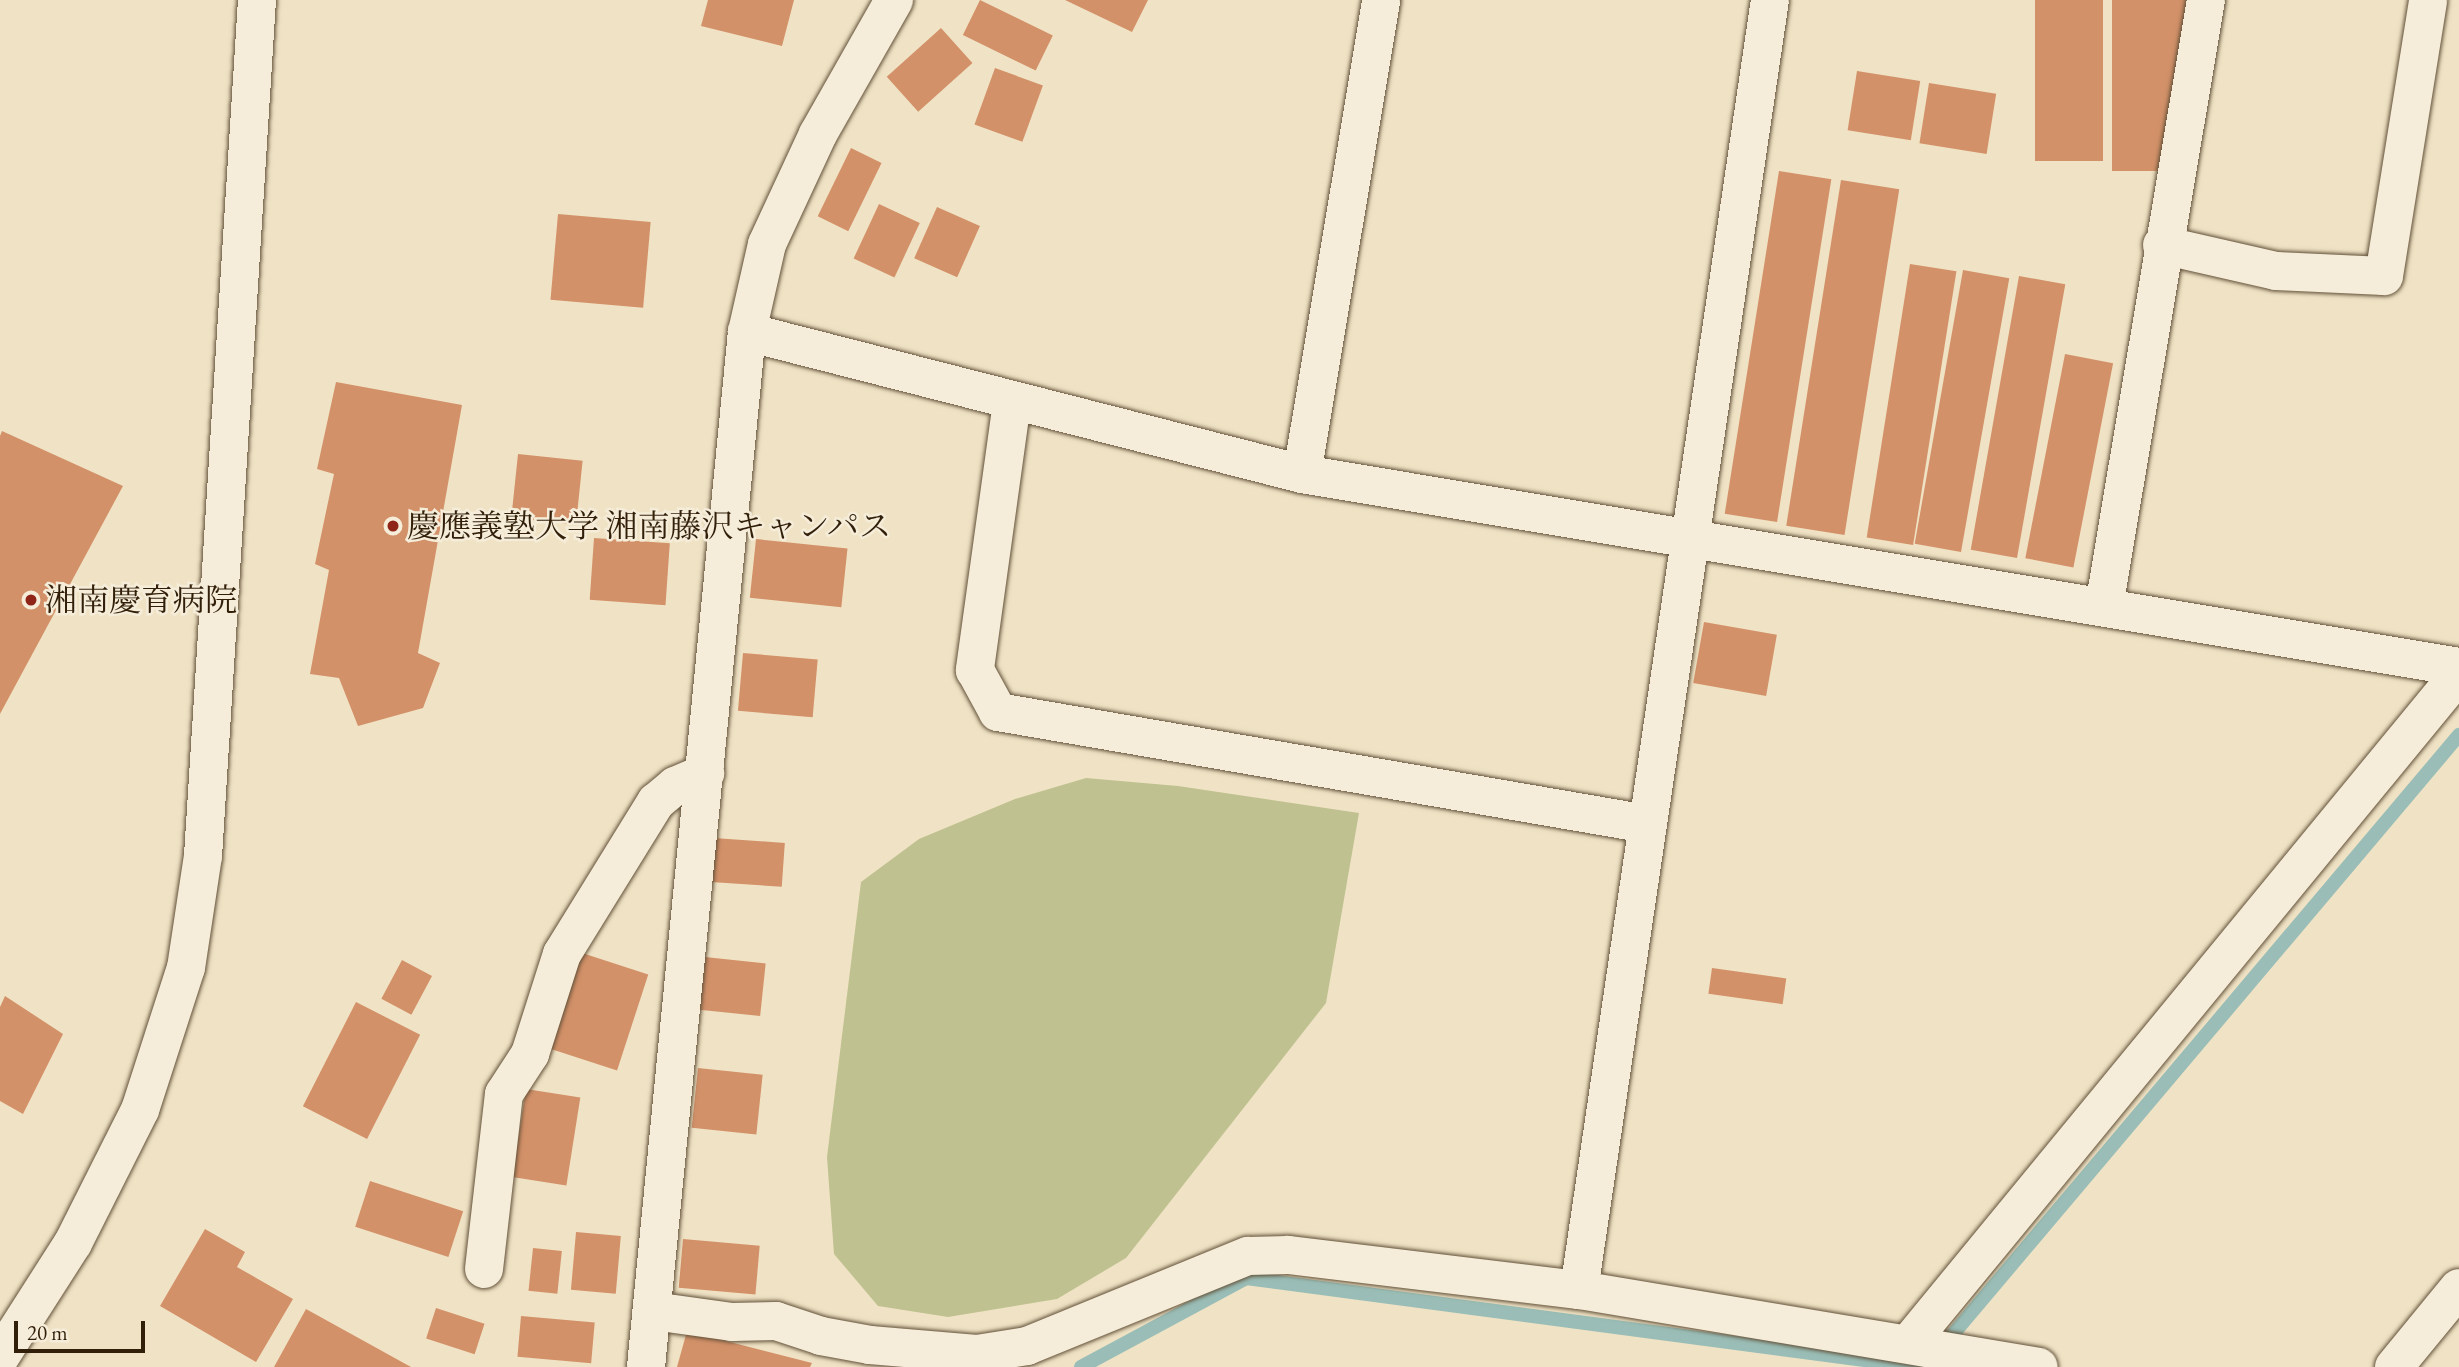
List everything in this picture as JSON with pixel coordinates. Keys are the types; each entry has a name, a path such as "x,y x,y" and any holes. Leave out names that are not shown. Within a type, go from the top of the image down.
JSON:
{"street":[{"path":"0,1357 73,1243 140,1110 186,968 203,856 257,0"},
{"path":"646,1367 747,332 767,244 818,134 894,0"},
{"path":"1303,474 1381,0"},
{"path":"1579,1290 1770,0"},
{"path":"2105,607 2162,245 2206,0"},
{"path":"2162,245 2276,271 2384,276 2428,0"},
{"path":"747,332 1012,402 1303,474 2459,667"},
{"path":"1012,402 975,670 998,712 1647,824"},
{"path":"1909,1343 2459,674"},
{"path":"484,1269 504,1094 530,1054 562,954 656,802 675,786 705,773"},
{"path":"653,1311 732,1322 776,1321 821,1336 870,1345 976,1354 1027,1346 1248,1256 1288,1255 1579,1290 1909,1343 2039,1367"},
{"path":"2395,1367 2459,1288"}],"green space":[{"path":"1086,778 1178,786 1359,813 1326,1003 1126,1258 1057,1299 948,1317 878,1306 834,1254 827,1157 861,882 919,839 1015,799"}],"building":[{"path":"708,0 794,0 782,46 701,26"},
{"path":"980,0 1053,36 1036,71 963,35"},
{"path":"1065,0 1148,0 1132,32"},
{"path":"2035,0 2103,0 2103,161 2035,161"},
{"path":"2112,0 2186,0 2186,171 2112,171"},
{"path":"941,28 972,63 918,112 887,77"},
{"path":"995,68 1043,85 1022,142 974,124"},
{"path":"1857,71 1920,81 1911,140 1848,130"},
{"path":"1929,83 1996,94 1987,154 1919,143"},
{"path":"851,148 882,163 848,231 818,216"},
{"path":"1779,171 1831,179 1777,522 1725,514"},
{"path":"1841,180 1899,189 1845,535 1786,526"},
{"path":"879,204 920,223 894,277 854,258"},
{"path":"937,207 980,226 957,277 914,258"},
{"path":"558,214 651,222 643,308 551,300"},
{"path":"1910,264 1956,271 1913,545 1867,538"},
{"path":"1963,270 2009,278 1961,552 1915,544"},
{"path":"2019,276 2065,284 2017,558 1971,550"},
{"path":"2065,354 2113,363 2073,568 2025,558"},
{"path":"336,382 462,405 418,653 440,663 423,708 358,726 339,678 310,674 329,570 315,564 334,474 317,469"},
{"name":"湘南慶育病院","path":"2,431 123,486 0,714 0,436"},
{"path":"518,454 583,461 576,524 511,518"},
{"path":"594,538 670,543 665,605 590,600"},
{"path":"756,539 847,549 841,607 750,598"},
{"path":"1704,622 1777,635 1766,696 1693,683"},
{"path":"743,653 818,660 813,717 738,711"},
{"path":"714,838 785,843 782,887 711,882"},
{"path":"576,951 648,974 617,1071 545,1047"},
{"path":"705,957 766,963 760,1016 699,1010"},
{"path":"402,960 432,976 411,1015 381,999"},
{"path":"1712,968 1786,978 1783,1004 1708,994"},
{"path":"5,996 63,1034 23,1114 0,1101 0,1007"},
{"path":"356,1002 420,1035 367,1139 303,1106"},
{"path":"698,1068 763,1075 756,1134 692,1128"},
{"path":"526,1089 580,1098 566,1186 512,1177"},
{"path":"370,1181 463,1211 448,1257 355,1227"},
{"path":"205,1229 245,1252 237,1267 293,1299 256,1362 160,1306"},
{"path":"576,1232 621,1236 616,1294 571,1290"},
{"path":"683,1239 760,1246 755,1295 679,1288"},
{"path":"533,1248 562,1251 557,1294 529,1291"},
{"path":"436,1308 485,1324 475,1354 426,1338"},
{"path":"306,1309 411,1367 274,1367"},
{"path":"521,1316 595,1322 591,1363 517,1357"},
{"path":"687,1331 812,1363 810,1367 677,1367"}],"waterway":[{"path":"1943,1346 2459,735"},
{"path":"1081,1367 1246,1278 1917,1367"}],"place":[{"name":"慶應義塾大学 湘南藤沢キャンパス","path":"393,526"},
{"name":"湘南慶育病院","path":"31,600"}]}
